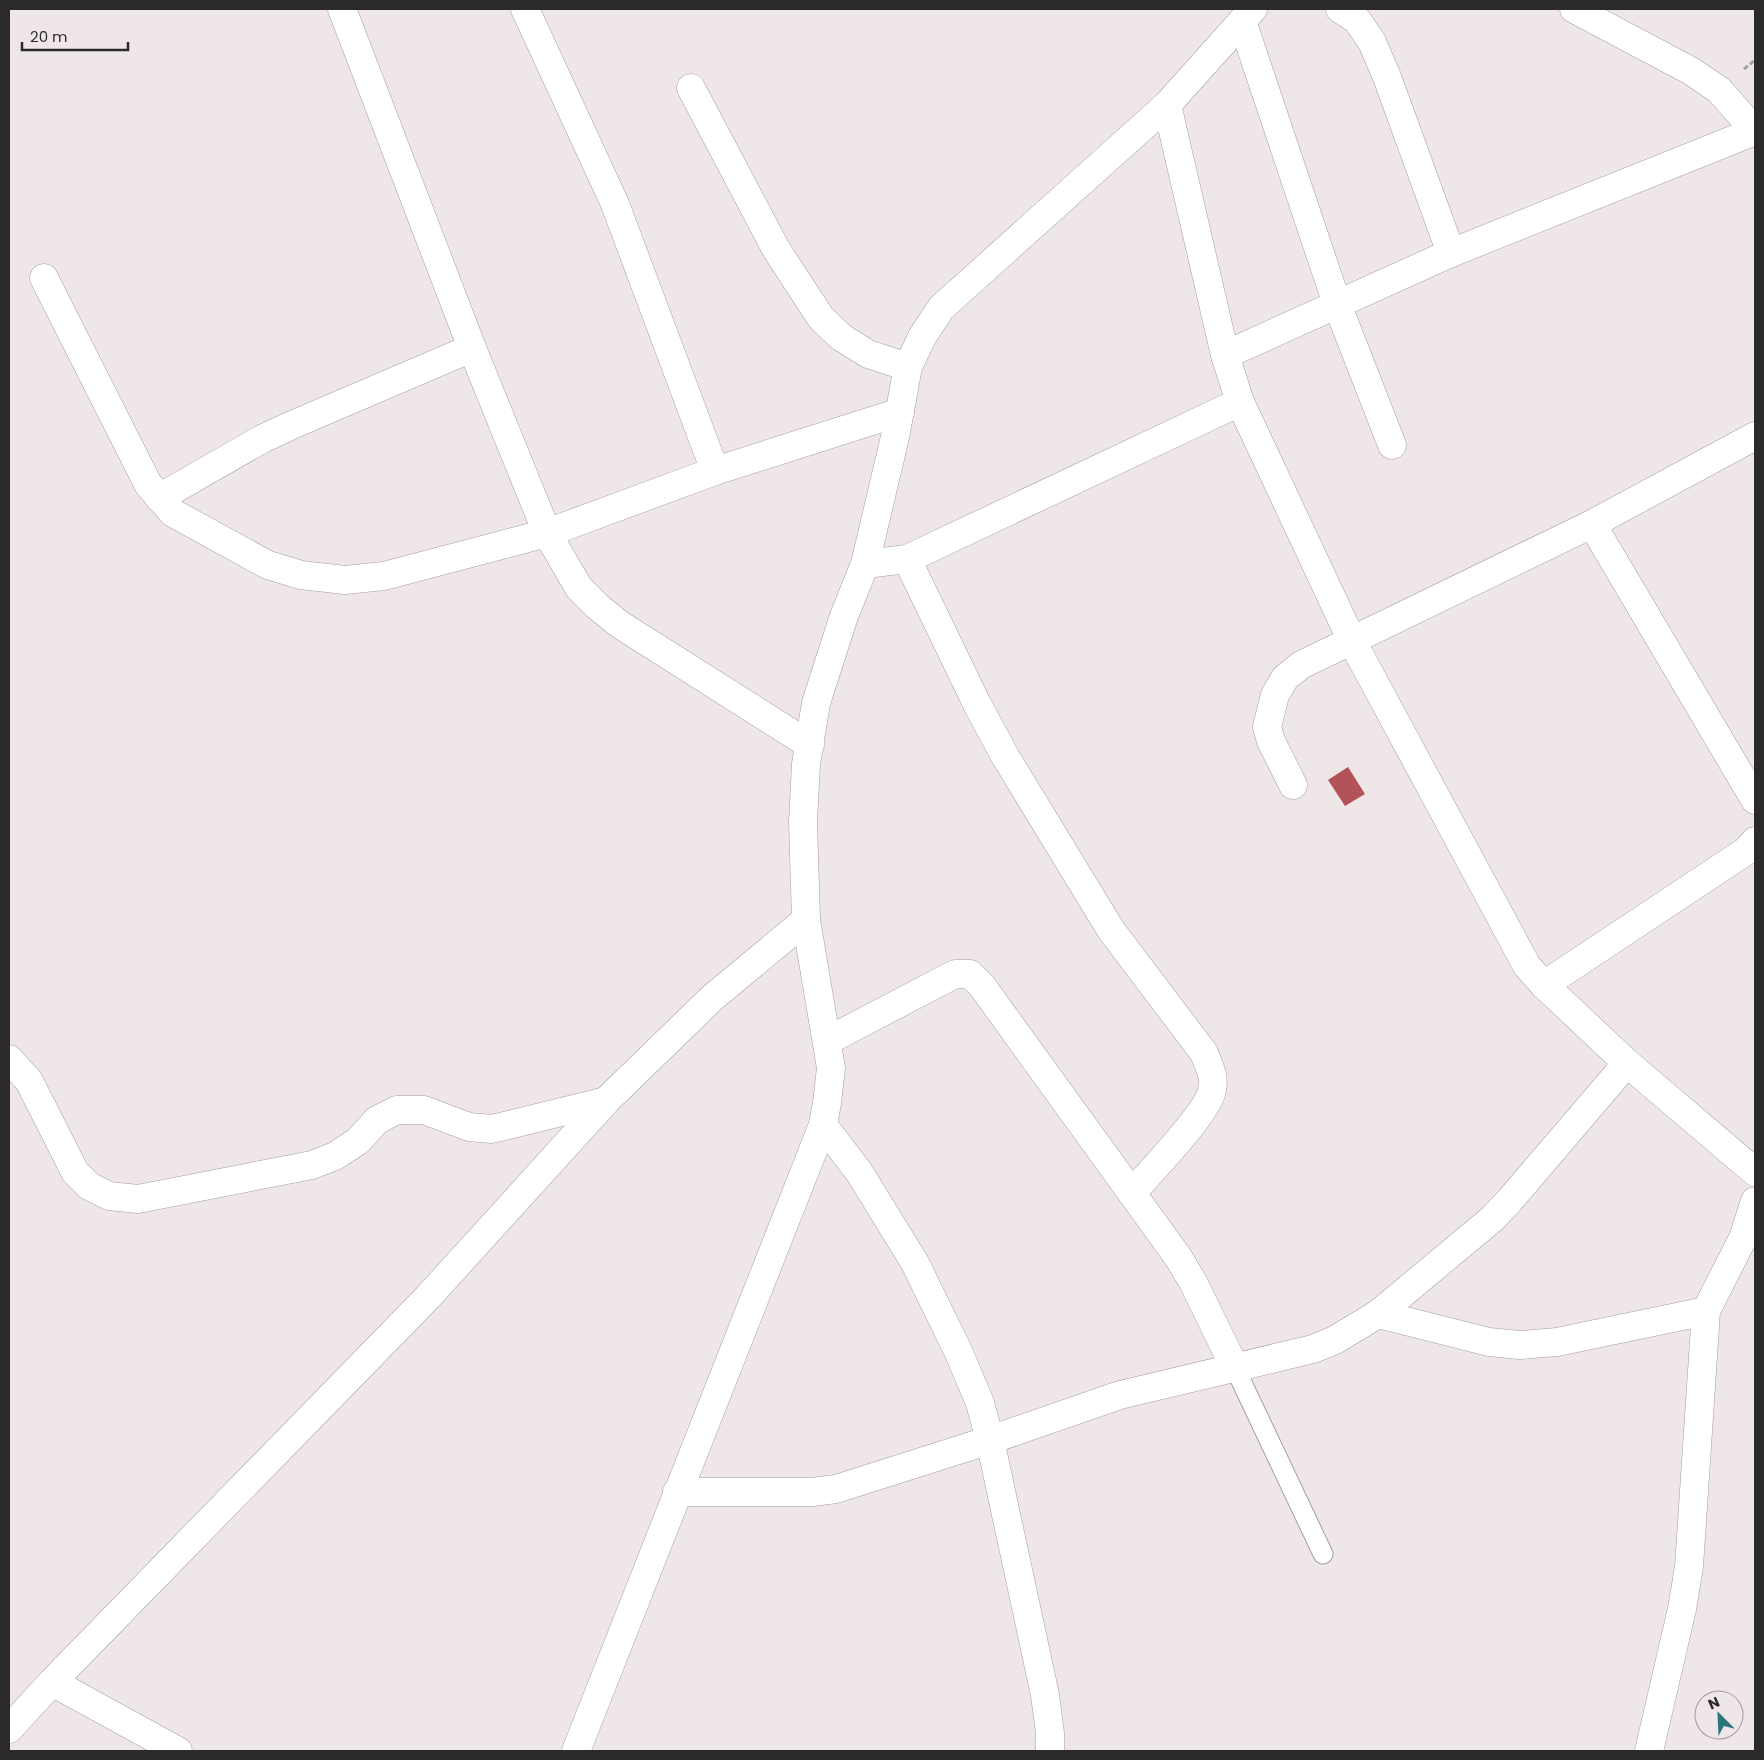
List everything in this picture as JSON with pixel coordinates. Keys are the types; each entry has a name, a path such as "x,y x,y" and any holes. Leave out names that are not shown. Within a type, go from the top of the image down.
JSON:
{"street":[{"path":"342,9 472,348 547,533 579,588 619,624 810,744"},
{"path":"525,9 615,204 715,471"},
{"path":"1340,9 1357,20 1372,42 1387,77 1451,253"},
{"path":"1225,355 1451,253 1755,131 1718,90 1691,71 1574,9"},
{"path":"576,1751 822,1124 827,1103 831,1068 806,920 803,822 806,764 816,703 844,616 865,564 900,412 908,367 922,337 941,308 1167,105 1243,13"},
{"path":"1243,13 1338,304 1392,445"},
{"path":"691,88 776,249 821,318 841,337 868,354 908,367"},
{"path":"1167,105 1225,355 1240,402 1352,641 1527,966 1544,985 1627,1063 1755,1172"},
{"path":"44,278 148,484 158,498 173,513 268,565 302,575 345,580 384,576 547,533 715,471 900,412"},
{"path":"158,498 284,428 472,348"},
{"path":"865,564 907,560 1240,402"},
{"path":"1293,785 1271,741 1267,727 1275,695 1285,678 1301,665 1592,524 1755,436"},
{"path":"1592,524 1755,800"},
{"path":"907,560 977,704 1005,756 1111,930 1204,1053 1213,1074 1212,1092 1199,1116 1132,1193"},
{"path":"1544,985 1746,851 1755,841"},
{"path":"9,1728 428,1297 606,1101 712,998 806,920"},
{"path":"827,1041 955,974 970,974 982,986 1178,1257 1193,1282 1235,1368"},
{"path":"9,1059 30,1081 75,1172 89,1186 109,1196 138,1199 312,1165 335,1156 358,1141 377,1120 397,1110 424,1110 469,1127 492,1129 606,1101"},
{"path":"678,1492 812,1492 836,1489 990,1440 1120,1395 1313,1349 1335,1340 1378,1314 1492,1219 1627,1063"},
{"path":"822,1124 859,1172 915,1263 959,1353 980,1402 1046,1695 1050,1751"},
{"path":"1649,1751 1682,1609 1689,1567 1706,1311 1743,1238 1754,1208"},
{"path":"1378,1314 1488,1342 1520,1345 1557,1342 1706,1311"},
{"path":"52,1682 178,1751"}],"lane":[{"path":"1235,1368 1323,1554"}],"building":[{"path":"1348,767 1365,794 1345,806 1328,780"}]}
